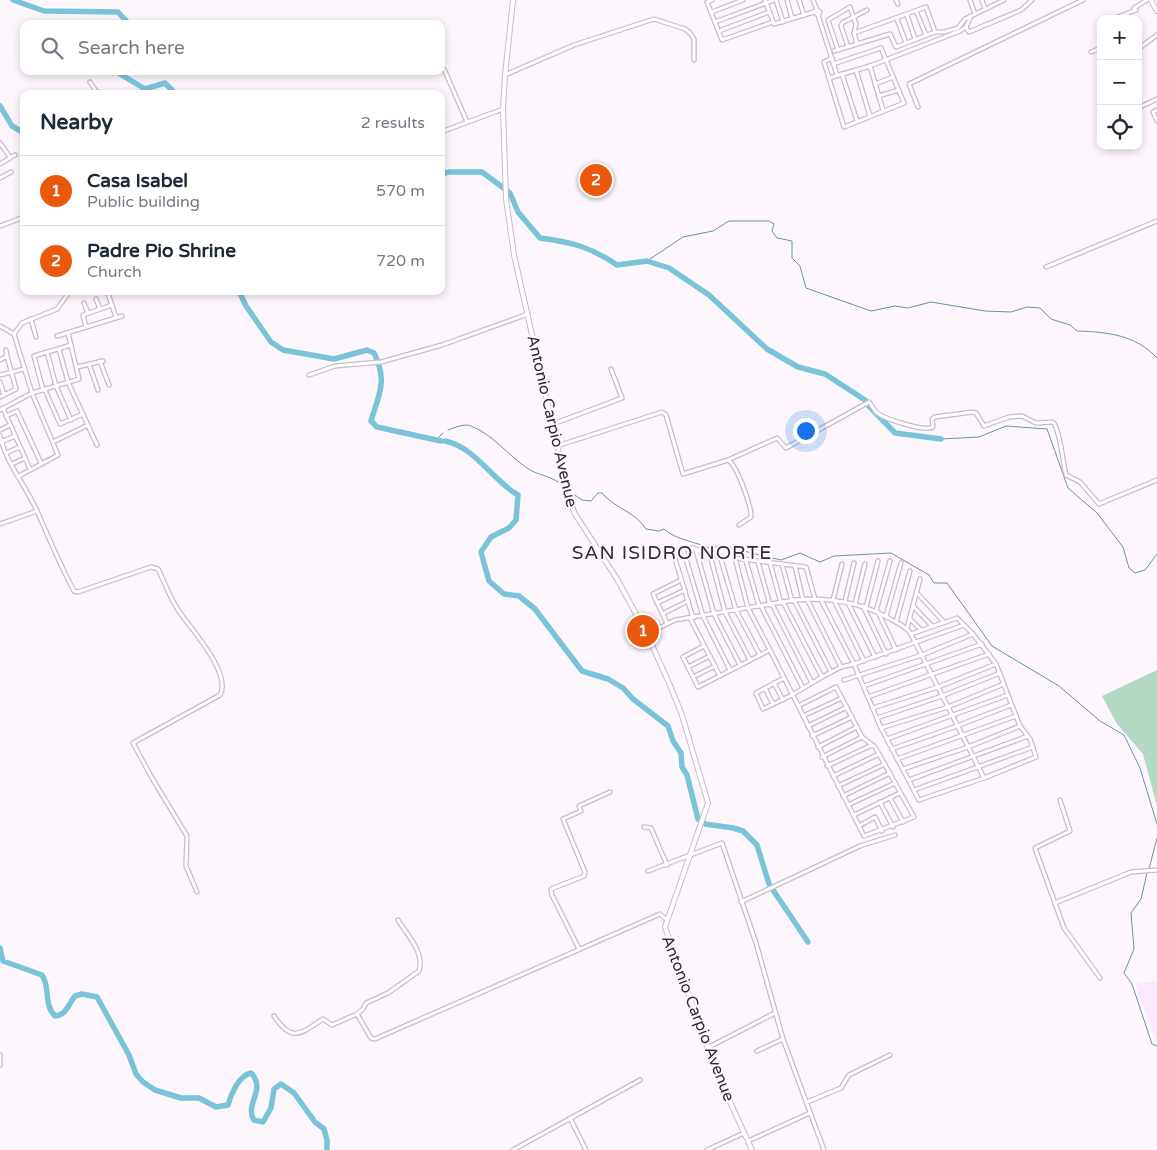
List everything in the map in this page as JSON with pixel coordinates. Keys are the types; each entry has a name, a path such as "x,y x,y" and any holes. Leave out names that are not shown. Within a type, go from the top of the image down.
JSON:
{"street":[{"name":"Antonio Carpio Avenue","path":"513,0 503,109 507,183 506,199 514,254 569,498 575,514 617,579 647,634 682,714 708,803 666,919 665,928 707,1048 752,1150"},
{"path":"712,0 707,2 722,40 772,22 774,24 783,22 816,12"},
{"path":"712,12 743,0"},
{"path":"715,22 766,1 775,0 783,22"},
{"path":"787,0 792,18"},
{"path":"799,0 804,15"},
{"path":"813,0 836,75"},
{"path":"829,78 870,66 966,27 973,14 970,0"},
{"path":"982,0 985,9"},
{"path":"857,44 854,33 856,24 850,7 828,20 836,50 848,47 890,34 896,47 935,32 944,32 958,28 965,19 973,14 1004,0"},
{"path":"966,27 969,32 1021,10 1032,0"},
{"path":"918,107 910,84 1083,0"},
{"path":"1123,15 1136,10 1134,8 1147,0"},
{"path":"1151,0 1157,11"},
{"path":"766,1 772,22"},
{"path":"854,33 926,7 935,32"},
{"path":"848,47 840,26 853,16 867,10"},
{"path":"916,11 926,35"},
{"path":"719,31 769,12"},
{"path":"907,15 916,39"},
{"path":"897,18 906,43"},
{"path":"505,76 574,45 654,19 686,29 690,33 694,39 694,60"},
{"path":"1142,46 1157,35"},
{"path":"832,58 824,62 844,127 904,102 881,48 833,64"},
{"path":"1092,52 1097,50"},
{"path":"870,66 883,110"},
{"path":"856,70 870,116"},
{"path":"445,71 467,122"},
{"path":"842,74 857,122"},
{"path":"875,84 893,77"},
{"path":"90,82 95,90"},
{"path":"878,96 899,90"},
{"path":"1142,106 1157,100"},
{"path":"445,130 503,109"},
{"path":"1157,110 1153,112 1157,121"},
{"path":"0,144 10,157"},
{"path":"0,164 15,155"},
{"path":"0,178 12,172"},
{"path":"0,226 20,218"},
{"path":"1046,267 1157,221"},
{"path":"14,334 22,323 57,309 67,295"},
{"path":"108,295 116,317"},
{"path":"96,299 100,309"},
{"path":"84,303 88,313"},
{"path":"86,327 83,315 112,305"},
{"path":"309,375 335,366 381,362 442,345 528,314"},
{"path":"57,336 122,316"},
{"path":"31,318 36,337"},
{"path":"0,326 14,334 32,393 58,455 19,476"},
{"path":"30,469 1,409 32,393 79,379 68,332"},
{"path":"71,346 34,356 44,390 60,424 83,414"},
{"path":"59,349 68,382 97,445"},
{"path":"0,398 16,389 6,350"},
{"path":"47,352 56,386 71,420"},
{"path":"0,360 8,356"},
{"path":"77,368 102,361 109,385"},
{"path":"89,364 98,390"},
{"path":"0,375 24,369"},
{"path":"553,424 622,398 611,369"},
{"path":"0,382 4,395"},
{"path":"557,446 662,412 666,415 683,474 728,460 731,456 777,438 786,448 869,402 875,411 892,422 904,422 926,429 933,427 932,419 935,417 972,412 976,413 984,426 1009,417 1022,416 1036,423 1053,422 1056,425 1057,440 1062,453 1066,475 1080,482 1099,504 1106,503 1157,480"},
{"path":"6,416 17,411 41,463"},
{"path":"0,430 10,425"},
{"path":"53,442 88,425"},
{"path":"0,436 6,453 37,511 47,537 74,591 78,592 151,567 158,569 181,614 215,662 221,683 220,695 133,742 187,836 186,866 197,892"},
{"path":"1,442 15,436"},
{"path":"6,453 20,447"},
{"path":"12,464 25,458"},
{"path":"728,460 734,463 740,476 746,502 752,512 751,518 739,525"},
{"path":"0,524 37,511"},
{"path":"683,549 702,616 730,670"},
{"path":"696,549 714,614 740,665"},
{"path":"720,676 691,618 685,590 673,552 675,550 696,549 721,557 736,610 760,655"},
{"path":"710,555 725,612 750,660"},
{"path":"798,706 836,687 862,737 879,754 914,817 866,837 822,757 748,608 734,559 807,568 815,599"},
{"path":"746,561 760,606 803,688"},
{"path":"878,561 864,606 886,654"},
{"path":"890,561 877,611 896,650"},
{"path":"758,562 771,604 812,683"},
{"path":"770,563 782,603 822,677"},
{"path":"854,563 846,602 875,657"},
{"path":"886,616 900,563"},
{"path":"782,564 793,601 831,672"},
{"path":"842,564 834,600 864,661"},
{"path":"855,604 865,564"},
{"path":"795,566 805,599 841,667"},
{"path":"896,622 910,571"},
{"path":"907,628 920,579"},
{"path":"667,623 653,596 654,593 682,580"},
{"path":"657,603 685,590"},
{"path":"916,593 943,621"},
{"path":"647,634 667,623 805,599 834,600 864,606 877,611 907,628 911,634 984,778"},
{"path":"821,599 854,664 881,728 920,800 1035,758 1033,746 1020,726 996,664 973,634 955,617 911,634"},
{"path":"662,614 688,601"},
{"path":"913,606 932,626"},
{"path":"910,618 921,630"},
{"path":"784,678 756,695 764,709 841,667 886,654 964,625"},
{"path":"844,680 922,655 973,634"},
{"path":"864,686 927,666 982,644"},
{"path":"704,646 683,657 698,687 770,650"},
{"path":"868,697 932,676 989,654"},
{"path":"688,667 710,656"},
{"path":"873,708 938,687 996,664"},
{"path":"693,677 715,666"},
{"path":"877,718 942,696 1000,673"},
{"path":"774,683 783,700"},
{"path":"881,728 948,707 1004,684"},
{"path":"765,688 773,704"},
{"path":"887,739 1008,695"},
{"path":"803,716 842,698"},
{"path":"892,748 1012,705"},
{"path":"808,726 847,707"},
{"path":"897,758 962,737 1016,716"},
{"path":"812,736 852,717"},
{"path":"903,769 968,747 1020,726"},
{"path":"818,747 857,727"},
{"path":"909,780 973,758 1028,736"},
{"path":"822,757 862,737"},
{"path":"827,766 872,745"},
{"path":"914,790 978,768 1033,746"},
{"path":"833,776 879,754"},
{"path":"838,786 885,764"},
{"path":"843,796 890,773"},
{"path":"848,805 895,783"},
{"path":"579,949 552,895 552,889 584,876 585,872 563,819 581,811 579,806 610,792"},
{"path":"854,815 900,793"},
{"path":"890,798 903,822"},
{"path":"1060,800 1070,831 1035,848 1064,928 1100,978"},
{"path":"880,802 893,827"},
{"path":"859,826 875,818 882,831"},
{"path":"644,827 651,828 667,865"},
{"path":"741,902 860,846 896,835"},
{"path":"648,871 722,843 756,943 783,1039 824,1150"},
{"path":"1055,903 1131,872 1157,870"},
{"path":"356,1014 371,1038 375,1039 660,914 666,919"},
{"path":"274,1016 283,1029 295,1034 300,1034 323,1019 332,1025 363,1010 366,1003 388,993 419,971 421,962 418,952 398,920"},
{"path":"707,1048 775,1013"},
{"path":"757,1051 783,1039"},
{"path":"0,1055 0,1065"},
{"path":"807,1102 841,1088 849,1076 890,1055"},
{"path":"513,1150 640,1080"},
{"path":"748,1141 810,1113"},
{"path":"570,1118 586,1150"},
{"path":"707,1150 744,1133"}],"shaded area":[{"path":"1157,981 1157,1042 1135,984"}],"green space":[{"path":"1157,670 1157,806 1143,754 1117,724 1102,696"}],"waterway":[{"path":"13,0 44,11 118,12 125,20"},
{"path":"122,75 145,89 165,83 172,90"},
{"path":"0,106 12,126 20,131"},
{"path":"445,173 482,172 510,193 518,212 540,238 580,246 617,265 647,261 669,268 709,295 767,349 798,367 825,374 865,400"},
{"path":"647,261 683,237 713,231 729,221 769,221 774,224 772,231 777,238 792,241 792,258 800,266 806,288 871,311 895,306 908,308 931,302 985,311 1011,312 1027,307 1040,308 1051,319 1070,325 1077,331 1100,332 1121,336 1140,344 1157,358"},
{"path":"241,295 246,306 271,342 283,350 334,359 367,350 374,353 381,372 381,387 371,421 377,427 441,441"},
{"path":"868,405 895,433 941,439"},
{"path":"448,430 459,426 471,426 493,439 527,468 555,480 565,487"},
{"path":"941,439 979,437 1006,426 1047,429 1068,488 1097,513 1123,547 1129,568 1135,573 1145,570 1157,554"},
{"path":"436,440 443,433"},
{"path":"445,441 456,444 465,450 518,495 516,520 509,528 491,537 481,552 489,581 504,594 519,596 535,609 582,671 608,679 623,688 633,699 668,726 673,741 681,753 682,767 687,775 698,819 705,824 743,831 757,845 769,884 808,942"},
{"path":"569,491 582,500 591,501 598,493 602,493 613,503 637,518 646,529 659,531 664,529 669,533 712,549 719,545 781,560 800,553 820,562 834,556 891,553 929,575 934,583 947,583 992,646 1059,686 1100,721 1124,735 1140,768 1157,824"},
{"path":"1149,869 1157,838"},
{"path":"1147,873 1141,899 1131,913 1134,949 1124,973 1132,984 1152,1044 1157,1046"},
{"path":"0,948 3,961 42,975 45,980 49,1006 55,1016 65,1012 75,996 82,994 97,997 129,1055 136,1074 143,1082 155,1090 181,1098 199,1098 216,1107 228,1105 239,1081 251,1073 257,1085 252,1109 254,1120 263,1122 271,1108 274,1089 281,1084 294,1093 315,1122 324,1129 327,1150"}],"place":[{"name":"Padre Pio Shrine","path":"596,180"},
{"name":"Casa Isabel","path":"643,631"}],"district":[{"name":"SAN ISIDRO NORTE","path":"672,552"}]}
